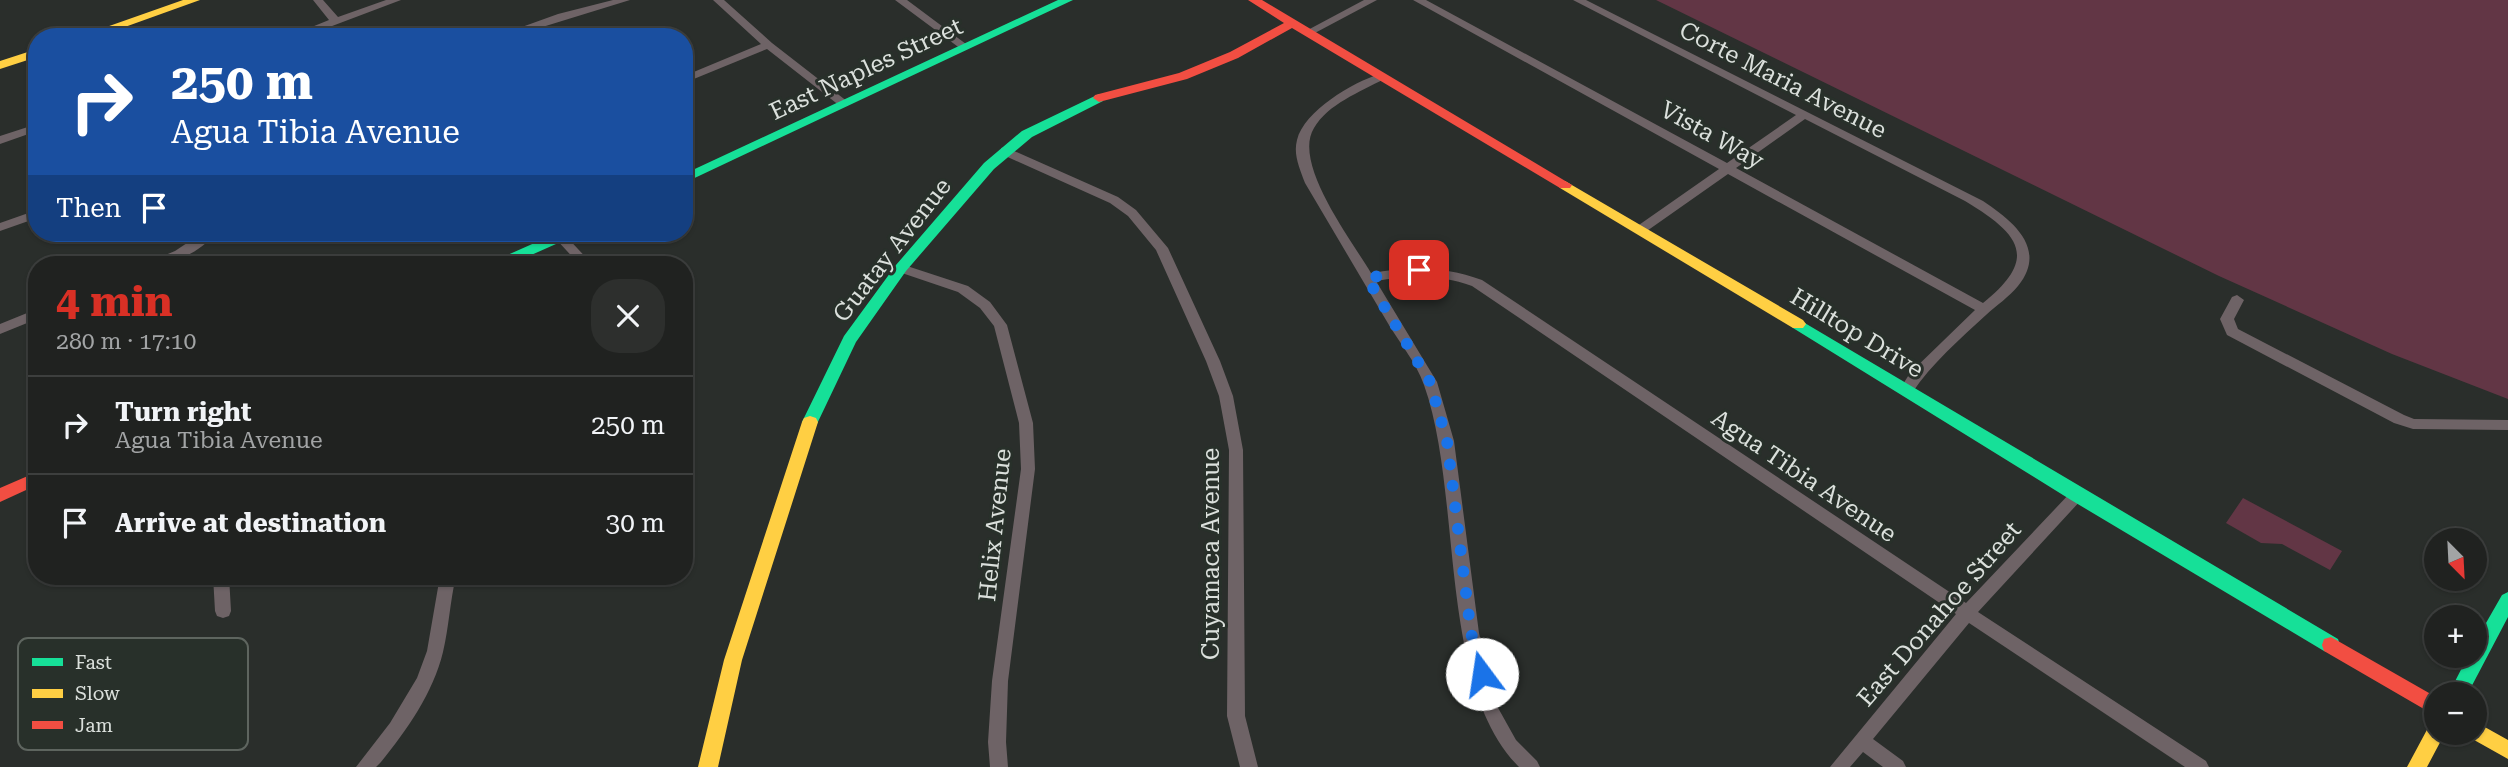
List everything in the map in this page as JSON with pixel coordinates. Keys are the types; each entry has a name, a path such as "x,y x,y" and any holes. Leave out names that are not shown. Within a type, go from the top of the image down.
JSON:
{"street":[{"path":"111,28 194,0"},
{"path":"318,0 335,21"},
{"path":"316,28 396,0"},
{"path":"526,28 625,0"},
{"path":"718,0 768,45 844,104"},
{"path":"900,0 965,47"},
{"name":"East Naples Street","path":"693,175 1067,0"},
{"name":"Hilltop Drive","path":"1254,0 1907,389 2077,495 2424,700"},
{"path":"1309,32 1372,0"},
{"name":"Vista Way","path":"1418,0 1984,309"},
{"name":"Corte Maria Avenue","path":"1578,0 1969,198 1993,212 2008,227 2019,242 2023,257 2020,274 2002,295 1984,309 1915,377 1907,389"},
{"name":"Guatay Avenue","path":"708,767 733,660 814,409 849,340 901,268 985,170 1027,134 1096,99 1183,76 1234,55 1292,23"},
{"path":"693,76 768,45"},
{"path":"0,65 28,55"},
{"path":"1380,76 1325,109 1313,121 1301,154 1311,183 1430,382 1437,399 1447,441 1471,633 1489,707 1510,746 1531,767"},
{"path":"1640,230 1805,114"},
{"path":"0,140 28,130"},
{"name":"Cuyamaca Avenue","path":"1005,151 1114,200 1132,213 1162,248 1213,361 1226,396 1236,450 1235,698 1236,716 1249,767"},
{"path":"0,227 28,217"},
{"path":"175,256 197,242"},
{"path":"517,256 548,242"},
{"path":"569,242 580,256"},
{"name":"Helix Avenue","path":"901,268 963,289 985,305 1000,325 1026,423 1028,469 1000,681 997,742 999,767"},
{"name":"Agua Tibia Avenue","path":"1367,278 1430,270 1454,274 1477,283 2200,767"},
{"path":"2237,300 2227,320 2232,332 2399,419 2413,424 2508,425"},
{"path":"0,329 28,318"},
{"path":"0,495 28,482"},
{"name":"East Donahoe Street","path":"1839,767 1967,613 2077,495"},
{"path":"222,585 223,611"},
{"path":"365,767 387,744 435,654 446,585"},
{"path":"2464,682 2508,600"},
{"path":"2487,738 2508,750"},
{"path":"1862,741 1897,767"},
{"path":"2417,767 2429,745"}],"shaded area":[{"path":"1656,0 2508,0 2508,399 2392,354 2219,276"},
{"path":"2243,498 2342,551 2330,570 2282,544 2261,543 2226,523"}],"traffic: fast":[{"path":"693,175 1067,0"},
{"path":"810,422 849,340 901,268 989,166 1027,134 1099,98"},
{"path":"517,256 549,242"},
{"path":"1798,324 2077,495 2331,645"},
{"path":"2464,682 2508,600"}],"traffic: slow":[{"path":"111,28 194,0"},
{"path":"0,65 28,56"},
{"path":"1565,185 1798,324"},
{"path":"708,767 733,660 810,422"},
{"path":"2487,738 2508,750"},
{"path":"2417,767 2429,745"}],"traffic: jam":[{"path":"1254,0 1565,185"},
{"path":"1099,98 1183,76 1234,55 1292,23"},
{"path":"0,495 28,482"},
{"path":"2331,645 2424,700"}],"route":[{"path":"1419,270 1367,278 1430,382 1437,399 1447,441 1471,633 1482,674"}]}
